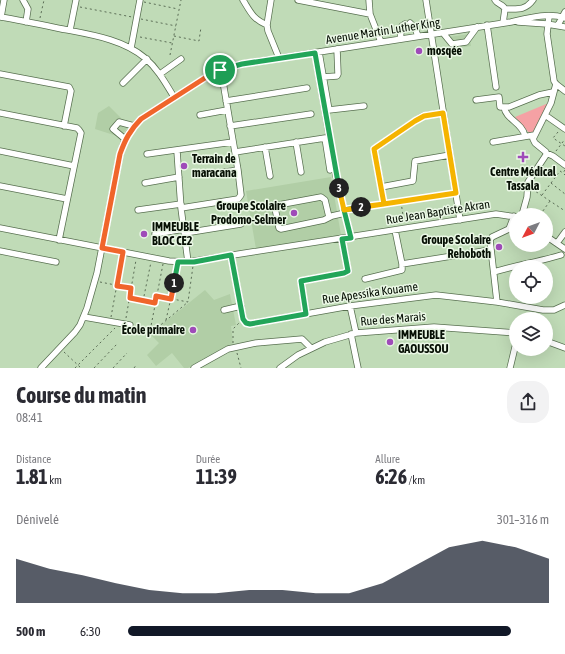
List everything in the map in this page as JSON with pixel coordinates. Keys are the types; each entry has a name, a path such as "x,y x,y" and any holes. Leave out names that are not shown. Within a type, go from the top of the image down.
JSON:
{"street":[{"path":"4,0 0,17 70,30 117,42 130,48 147,59 160,74 174,97"},
{"path":"23,0 28,9 26,22"},
{"path":"243,0 255,18 267,25"},
{"path":"271,0 267,25 269,36 279,58"},
{"path":"298,0 370,14"},
{"path":"369,0 370,14 381,42"},
{"path":"426,0 460,220"},
{"path":"495,0 505,9 526,8 533,0"},
{"path":"130,48 140,1"},
{"path":"70,30 76,3"},
{"path":"503,23 505,9"},
{"path":"558,25 565,12"},
{"path":"549,16 547,34 554,81 565,91"},
{"name":"Avenue Martin Luther King","path":"41,368 75,332 84,317 102,248 120,154 125,139 141,119 208,76 220,70 242,64 487,26 532,17 549,16 563,18"},
{"name":"Avenue Martin Luther King","path":"511,22 558,25 565,27"},
{"path":"400,39 402,26 408,24 415,28 418,36"},
{"path":"487,26 496,87"},
{"path":"443,33 452,44 466,42 477,27"},
{"path":"323,77 337,76 338,74 337,49"},
{"path":"317,52 329,110 364,106"},
{"path":"317,52 336,176 351,238"},
{"path":"123,83 147,59"},
{"path":"160,74 181,59"},
{"path":"138,210 238,198 241,195 235,152 220,70"},
{"path":"0,74 69,88 71,91 64,126"},
{"path":"556,84 553,92 552,103 534,135 534,141 546,153 553,156 565,165"},
{"path":"226,101 307,88"},
{"path":"476,100 498,97 500,107 509,107 539,95 553,92"},
{"path":"504,107 506,115 522,127 525,136"},
{"path":"200,115 227,110"},
{"path":"0,113 77,128 80,130 81,133 59,240"},
{"path":"443,113 424,116 374,149 381,187 413,181 415,161 450,155"},
{"path":"230,126 311,114"},
{"path":"545,115 563,127"},
{"path":"125,139 113,129 119,122 134,126"},
{"path":"493,142 534,135"},
{"path":"235,152 325,138 330,170"},
{"path":"147,154 233,142"},
{"path":"296,142 301,172"},
{"path":"265,147 270,176"},
{"path":"0,151 74,166"},
{"path":"177,151 184,231 191,262"},
{"path":"524,208 528,182 545,158 546,153"},
{"path":"212,174 238,170"},
{"path":"145,183 179,177"},
{"path":"0,186 67,199"},
{"path":"329,217 325,200 321,197 278,205 275,208 279,228 281,229 324,220 344,212"},
{"name":"Rue Jean Baptiste Akran","path":"0,228 152,258 178,262 191,262 496,214 509,215"},
{"path":"155,234 241,224"},
{"path":"497,302 490,250 491,239 509,229"},
{"path":"365,278 399,272 403,268 395,230"},
{"path":"557,243 565,232"},
{"path":"306,314 301,281 348,271 342,239"},
{"path":"553,240 565,249"},
{"path":"402,264 490,250"},
{"path":"0,251 56,262"},
{"path":"231,255 243,319"},
{"path":"494,272 561,255"},
{"name":"Rue Apessika Kouame","path":"243,319 246,323 250,324 350,306 436,295 497,302 543,310 554,310 565,305"},
{"path":"224,310 241,306"},
{"path":"350,306 358,368"},
{"path":"84,317 125,324"},
{"name":"Rue des Marais","path":"280,368 311,348 325,342 354,334 434,327 509,332"},
{"path":"194,368 228,349 256,343 302,339 311,348"},
{"path":"553,344 565,348"},
{"path":"510,368 513,356"}],"path":[{"path":"39,24 44,0"},
{"path":"170,55 181,0"},
{"path":"140,1 179,9"},
{"path":"76,3 176,26"},
{"path":"174,36 199,41 201,27"},
{"path":"133,36 172,43"},
{"path":"563,127 554,138 565,146"},
{"path":"553,156 565,139"},
{"path":"563,174 565,170"},
{"path":"542,195 560,171 565,175"},
{"path":"551,183 565,194"},
{"path":"527,186 565,211"},
{"path":"381,187 384,204"},
{"path":"344,212 400,201 456,193"},
{"path":"545,208 550,200"},
{"path":"400,201 405,228"},
{"path":"110,322 123,252"},
{"path":"75,368 109,333 125,324 137,255"},
{"path":"144,301 152,258"},
{"path":"164,260 151,326 157,328 188,302 191,262"},
{"path":"166,320 178,262"},
{"path":"94,281 131,288"},
{"path":"156,296 188,302"},
{"path":"130,298 155,303"},
{"path":"241,368 236,347 233,342 233,329 243,319"},
{"path":"94,368 117,344"},
{"path":"60,348 81,368"},
{"path":"113,368 127,353"},
{"path":"134,368 137,364"}],"shaded area":[{"path":"469,34 471,46 451,49 449,37"},
{"path":"551,102 532,136 515,117"},
{"path":"109,106 129,126 120,137 95,129 98,113"},
{"name":"Groupe Scolaire Prodomo-Selmer","path":"331,177 341,235 256,249 246,191"},
{"name":"École primaire","path":"205,290 214,300 230,294 236,325 231,326 233,343 188,368 184,368 172,353 156,366 147,355 159,343 150,334"}],"place":[{"name":"mosqée","path":"419,51"},
{"name":"Centre Médical Tassala","path":"523,157"},
{"name":"Terrain de maracana","path":"184,166"},
{"name":"Groupe Scolaire Prodomo-Selmer","path":"294,213"},
{"name":"IMMEUBLE BLOC CE2","path":"144,234"},
{"name":"Groupe Scolaire Rehoboth","path":"499,247"},
{"name":"École primaire","path":"193,330"},
{"name":"IMMEUBLE GAOUSSOU","path":"390,342"}],"route":[{"path":"220,70 174,97 141,119 125,139 120,154 102,248 123,252 117,286 131,288 130,298 155,303 156,296 171,299 178,262 194,262 231,255 243,319 246,323 250,324 306,314 301,281 348,271 342,239 351,238 344,210 384,204 374,149 405,126 424,116 443,113 456,193 344,210 336,176 315,53 242,64 220,70"}]}
